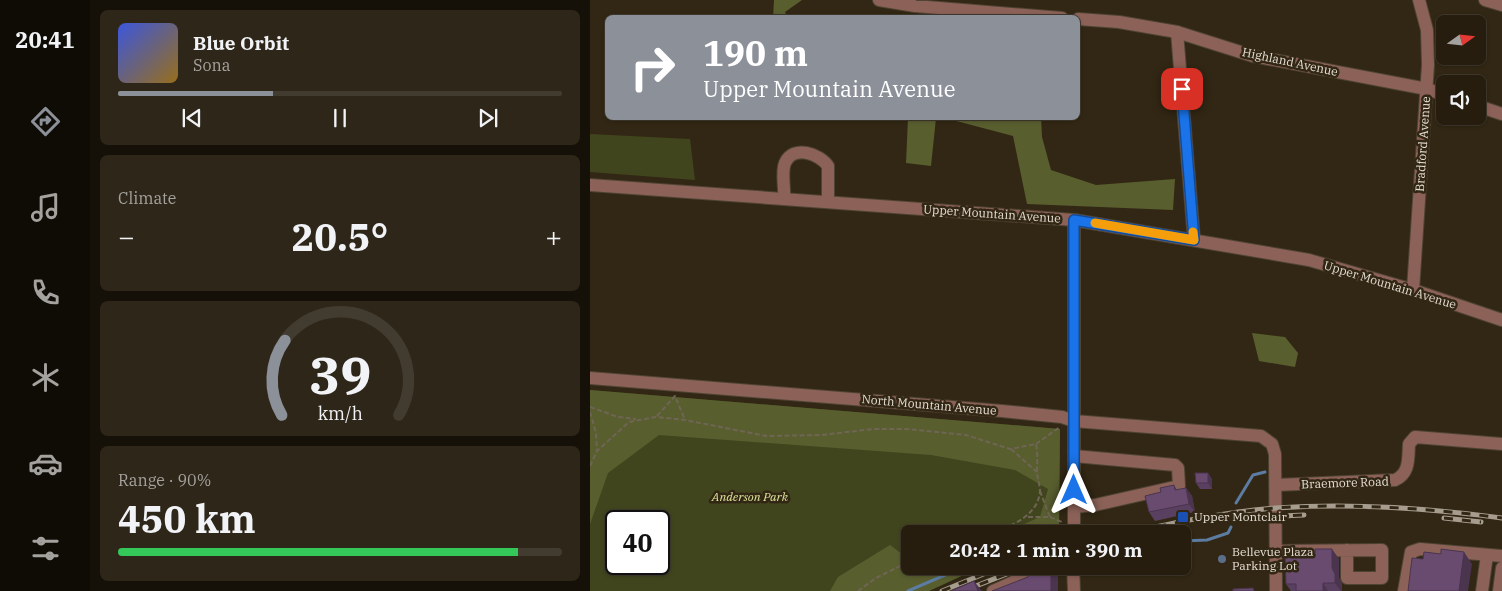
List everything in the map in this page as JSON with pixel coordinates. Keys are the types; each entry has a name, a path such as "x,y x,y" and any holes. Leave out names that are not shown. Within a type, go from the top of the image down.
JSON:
{"street":[{"path":"880,0 915,6 1025,15"},
{"name":"Bradford Avenue","path":"1413,290 1426,88 1427,30 1419,0"},
{"path":"1485,0 1502,5"},
{"name":"Highland Avenue","path":"1080,19 1119,22 1177,32 1253,56 1426,88 1436,92"},
{"path":"1177,32 1194,240"},
{"path":"1486,109 1502,114"},
{"path":"784,198 785,162 789,157 802,152 818,156 828,166 828,202"},
{"name":"Upper Mountain Avenue","path":"590,185 1074,220 1309,260 1413,290 1502,320"},
{"path":"1074,220 1074,525"},
{"name":"North Mountain Avenue","path":"590,378 1062,417 1074,421 1261,436 1268,438 1272,444 1275,454 1276,485"},
{"name":"Braemore Road","path":"1276,485 1395,480 1403,476 1407,470 1409,444 1415,438 1502,444"},
{"path":"1074,456 1175,465 1178,468 1179,486 1095,505 1074,507"},
{"path":"1276,485 1276,591"},
{"path":"1404,591 1411,552 1420,549 1502,556"},
{"path":"1276,551 1346,550"},
{"path":"1482,591 1487,555"},
{"path":"1499,591 1502,568"},
{"path":"993,591 1022,580 1030,575"},
{"path":"1073,575 1074,591"}],"path":[{"path":"656,417 675,396 685,420"},
{"path":"590,407 618,416 638,419"},
{"path":"590,412 596,433 597,451"},
{"path":"590,466 597,451 629,422 656,417 685,420 766,436 822,436 873,429 931,431 966,435 1010,449 1030,464 1037,472"},
{"path":"1010,449 1036,444 1060,428 1062,417"},
{"path":"1036,444 1039,456 1037,472 1040,491 1050,517"},
{"path":"1028,517 1040,491"},
{"path":"1010,525 1028,517 1050,517 1062,522"},
{"path":"858,591 876,578 901,566"}],"green space":[{"path":"774,0 802,0 785,12 786,15 773,15"},
{"path":"908,120 936,120 931,166 906,163"},
{"path":"953,120 1041,120 1042,137 1051,170 1096,185 1175,179 1173,210 1027,204 1013,136"},
{"path":"590,134 690,139 695,180 590,172"},
{"path":"1252,333 1285,337 1298,353 1295,367 1259,361"},
{"name":"Anderson Park","path":"590,390 1060,429 1059,525 901,525 901,575 964,575 929,591 590,591"},
{"path":"590,390 1060,429 1059,525 1022,525 1040,517 1048,489 1015,470 931,455 659,435 608,473 590,524"},
{"path":"890,545 901,553 901,575 964,575 929,591 830,591 838,577"}],"building":[{"path":"1195,473 1208,473 1208,483 1196,483"},
{"path":"1174,485 1175,490 1186,488 1189,504 1149,512 1145,496 1161,492 1160,488"},
{"path":"1315,549 1332,549 1332,568 1335,574 1335,583 1323,583 1323,591 1296,591 1296,584 1286,584 1285,555 1315,555"},
{"path":"1441,549 1464,552 1459,591 1408,591 1412,558 1423,559 1424,552 1441,554"},
{"path":"1028,575 1051,575 1051,591 992,591 1028,577"},
{"path":"974,581 978,591 951,591"},
{"path":"1253,588 1254,591 1233,591 1233,589"}],"waterway":[{"path":"1236,503 1253,475 1265,472"},
{"path":"1191,541 1207,540 1228,533 1231,527"},
{"path":"908,591 945,575"}],"railway":[{"path":"1165,525 1256,510 1332,506 1389,507 1502,518"},
{"path":"1257,517 1304,515"},
{"path":"1444,518 1481,522"},
{"path":"942,591 981,575"},
{"path":"963,591 1004,575"}],"slow traffic":[{"path":"1095,223 1194,240 1193,232"}],"place":[{"name":"Upper Montclair","path":"1183,517"},
{"name":"Bellevue Plaza Parking Lot","path":"1222,559"}],"route":[{"path":"1074,490 1074,220 1194,240 1182,89"}]}
